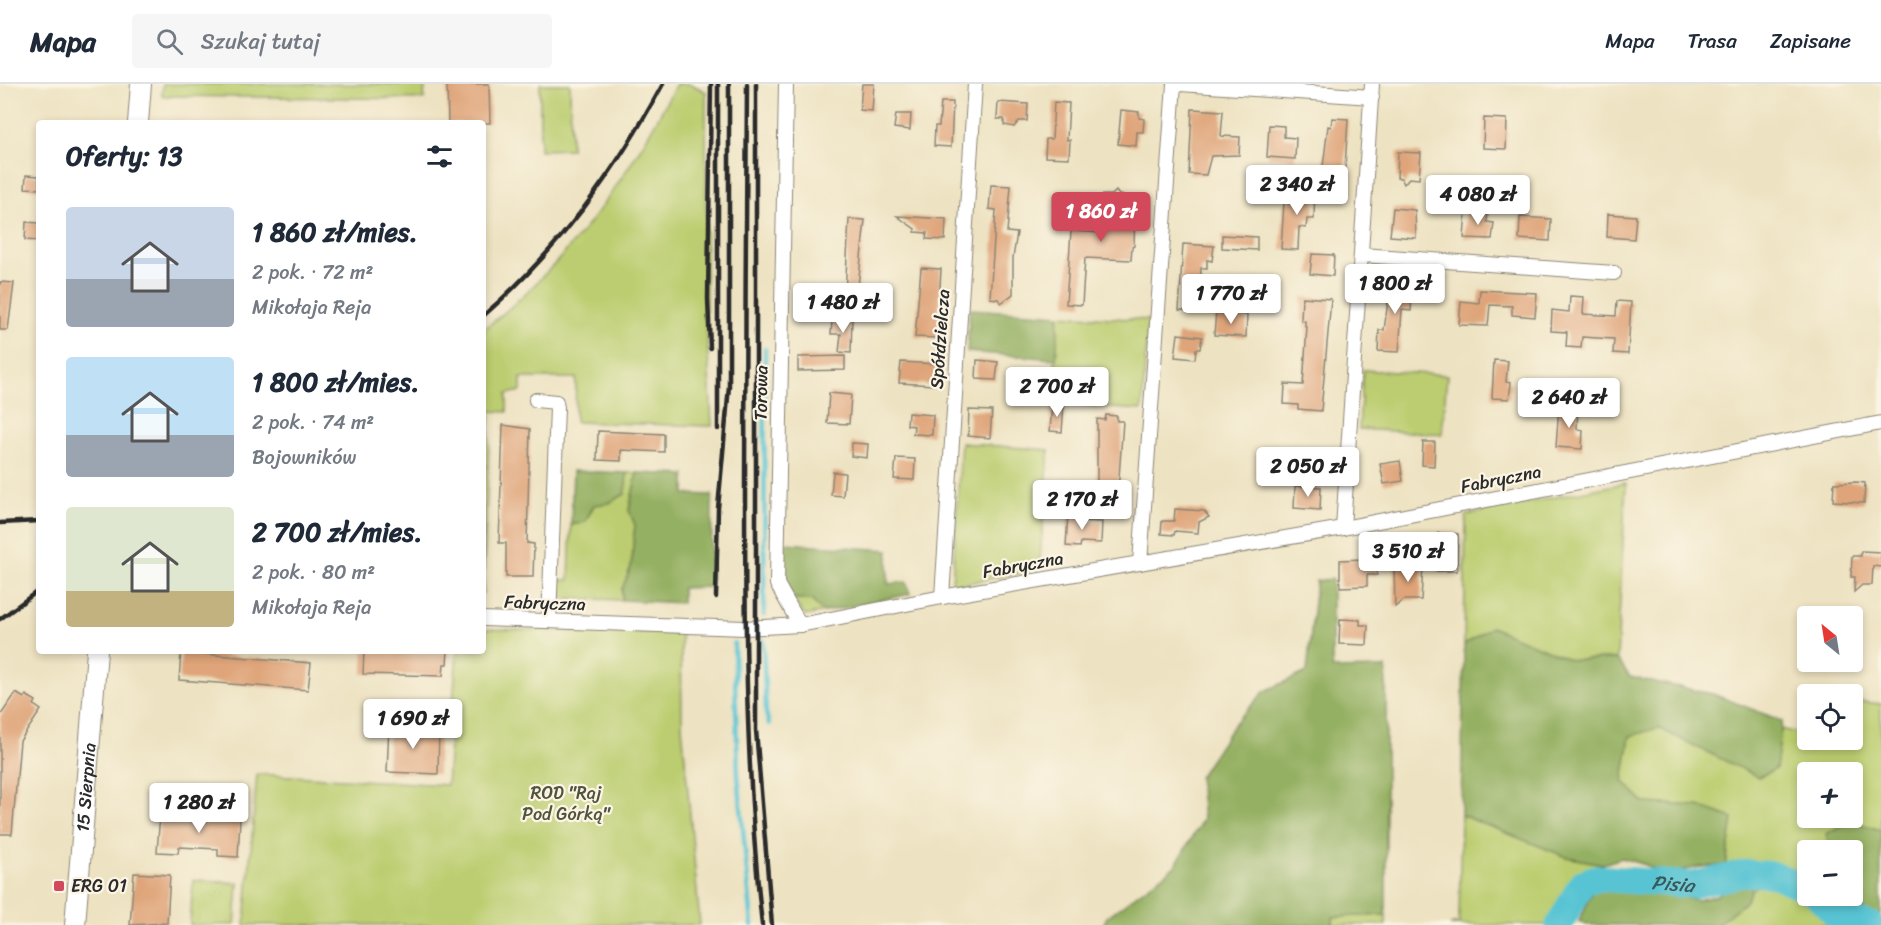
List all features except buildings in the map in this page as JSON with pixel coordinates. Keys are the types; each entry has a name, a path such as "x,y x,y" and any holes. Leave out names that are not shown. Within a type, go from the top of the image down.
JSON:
{"main road":[{"path":"138,120 141,84"},
{"name":"15 Sierpnia","path":"75,925 97,654"}],"street":[{"name":"Torowa","path":"786,84 777,584 800,626"},
{"name":"Spółdzielcza","path":"942,597 975,84"},
{"path":"1140,563 1174,84"},
{"path":"1180,84 1372,91 1343,528"},
{"path":"1362,255 1614,273"},
{"path":"536,400 551,400 556,402 557,408 549,621"},
{"name":"Fabryczna","path":"486,619 745,628 800,626 942,597 1343,528 1881,423"}],"green space":[{"path":"163,84 425,84 424,99 162,96"},
{"path":"540,84 570,84 571,149 540,150"},
{"path":"676,84 691,84 706,92 706,319 712,426 575,422 576,378 521,378 521,391 507,394 507,412 490,411 486,516 486,328 542,278 568,249 616,186 658,119"},
{"path":"970,309 1059,315 1056,359 967,352"},
{"path":"1059,315 1148,320 1142,410 1052,404"},
{"path":"1363,370 1447,375 1442,434 1359,429"},
{"path":"961,443 1049,450 1039,569 952,586"},
{"path":"573,471 627,473 625,494 609,503 594,505 585,522 571,525"},
{"path":"627,473 637,473 629,510 635,525 631,567 622,589 622,600 558,598 558,580 569,580 571,525 585,522 594,505 609,503 625,494"},
{"path":"637,473 685,475 685,494 712,495 711,587 682,588 682,603 622,600 622,589 631,567 635,525 629,510"},
{"path":"1626,483 1617,659 1571,660 1491,627 1464,645 1466,515"},
{"path":"784,543 888,550 888,584 906,582 910,594 824,612 811,600 792,598 783,578"},
{"path":"1332,579 1332,669 1386,668 1386,915 1333,917 1333,925 1103,925 1107,917 1175,866 1203,819 1199,777 1235,723 1265,691 1307,672 1316,581"},
{"path":"792,598 811,600 824,612 805,616"},
{"path":"1491,627 1571,660 1617,659 1630,677 1713,694 1782,721 1776,769 1758,777 1658,728 1630,736 1623,781 1644,803 1698,806 1733,818 1726,865 1699,867 1664,875 1646,865 1622,858 1603,864 1567,857 1461,815 1464,645"},
{"name":"ROD \"Raj Pod Górką\"","path":"486,629 681,633 682,726 700,925 245,925 257,774 447,785 457,654 486,654"},
{"path":"1863,702 1881,704 1881,830 1863,825 1863,762 1797,762 1797,828 1837,828 1826,834 1828,840 1797,840 1797,874 1773,864 1726,865 1733,818 1698,806 1644,803 1623,781 1630,736 1658,727 1758,777 1776,769 1781,729 1797,733 1797,750 1863,750"},
{"path":"1461,815 1567,857 1603,864 1587,870 1549,925 1450,925 1459,923"},
{"path":"1863,825 1881,830 1881,920 1867,918 1862,906 1863,840 1828,840 1826,834 1837,828 1863,828"},
{"path":"193,880 238,883 235,925 190,925"},
{"path":"1747,880 1752,889 1745,902 1716,925 1586,925 1579,921 1594,889 1655,890 1697,900 1716,896 1729,884"},
{"path":"1764,882 1794,893 1797,895 1797,906 1815,906 1832,925 1716,925 1745,902 1752,889"},
{"path":"1837,906 1862,906 1867,918"},
{"path":"1386,915 1386,925 1333,925 1333,917"}],"waterway":[{"path":"764,615 765,349"},
{"path":"763,640 766,713 769,724"},
{"path":"734,643 738,775 752,925"},
{"name":"Pisia","path":"1559,925 1582,883 1596,878 1692,885 1748,873 1775,875 1797,884"},
{"name":"Pisia","path":"1828,906 1839,918 1871,925"}],"railway":[{"path":"486,313 511,291 561,237 584,208 645,117 663,84"},
{"path":"710,348 708,299 711,84"},
{"path":"718,84 718,429"},
{"path":"716,597 718,508 729,386 729,84"},
{"path":"747,84 746,648 753,814 762,925"},
{"path":"756,84 756,730 772,925"},
{"path":"0,523 36,521"},
{"path":"0,619 36,592"}],"place":[{"name":"ERG 01","path":"59,886"}]}
